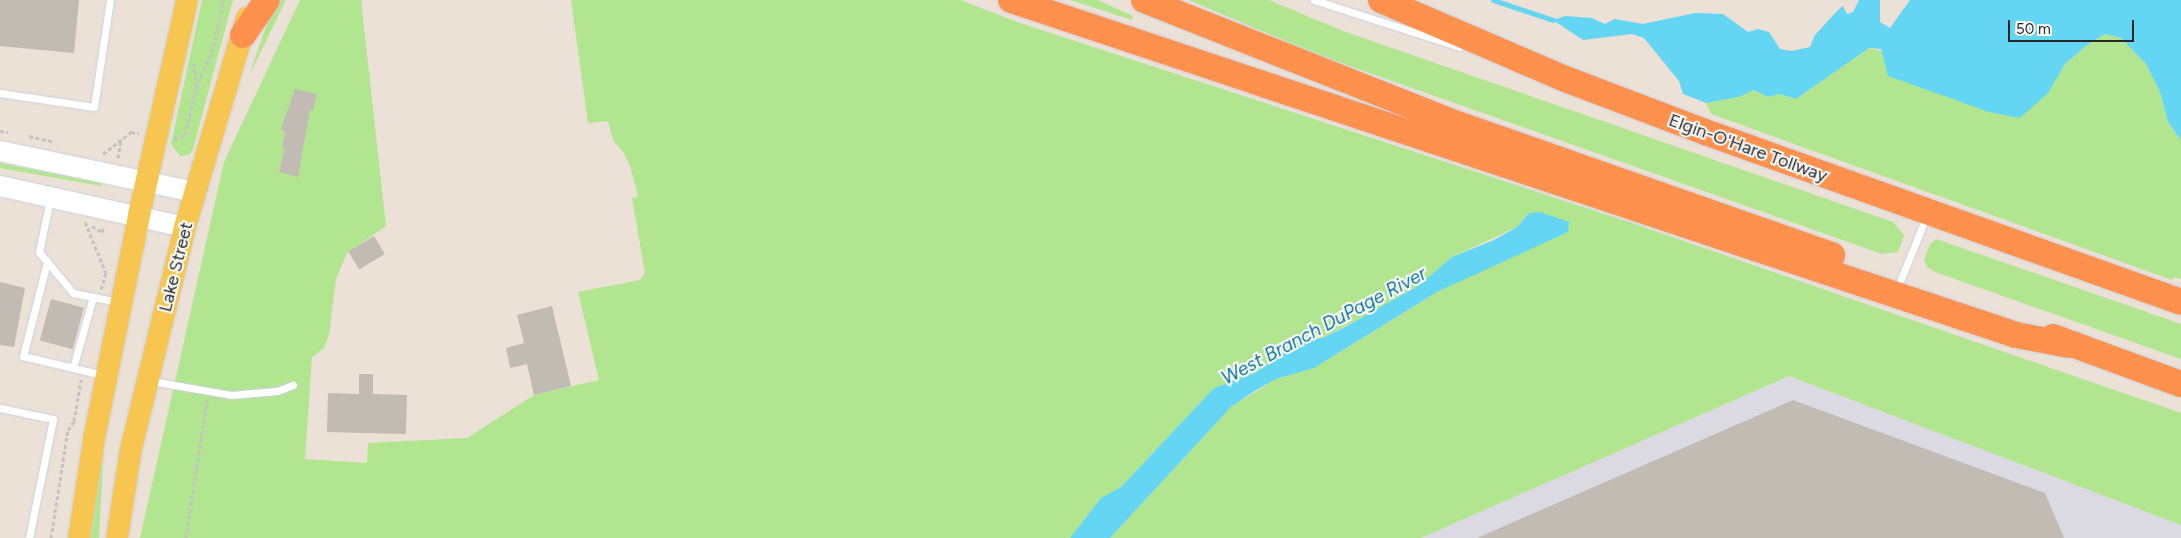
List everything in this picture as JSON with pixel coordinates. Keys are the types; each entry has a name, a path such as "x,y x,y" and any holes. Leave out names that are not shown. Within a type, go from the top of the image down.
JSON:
{"highway":[{"path":"243,35 267,0"},
{"path":"1011,0 2016,335 2069,345"},
{"path":"1144,0 1449,120 1902,279 2021,322 2069,345 2181,384"},
{"path":"1381,0 1568,80"},
{"name":"Elgin-O'Hare Tollway","path":"1568,80 1928,213 2181,302"}],"main road":[{"path":"79,538 107,376 139,215 187,0"},
{"name":"Lake Street","path":"117,538 131,449 185,227 243,35 251,0"},
{"path":"0,151 196,192"},
{"path":"0,186 139,215 185,227"}],"lane":[{"path":"0,93 94,107 110,0"},
{"path":"1314,0 1465,49"},
{"name":"Elgin-O'Hare Tollway","path":"1484,54 1568,80"},
{"path":"51,196 38,252 72,293 122,303"},
{"path":"1902,279 1928,213"},
{"path":"47,262 23,356 107,376"},
{"path":"74,368 93,297"},
{"path":"149,380 231,395 277,391 293,385"},
{"path":"0,408 53,419 29,538"}],"path":[{"path":"172,140 185,135 196,88 214,46 223,0"},
{"path":"0,131 18,134"},
{"path":"101,156 131,132 141,133"},
{"path":"26,136 59,143"},
{"path":"118,158 121,140"},
{"path":"102,232 84,220 106,273 102,284"},
{"path":"51,538 68,430 74,421 80,384"},
{"path":"186,538 209,391"}],"shaded area":[{"path":"1789,376 2181,525 2181,538 1421,538"}],"green space":[{"path":"202,0 233,0 193,149 189,155 180,156 171,144"},
{"path":"275,0 286,0 249,76"},
{"path":"300,0 361,0 386,226 347,253 336,279 329,335 324,348 312,357 305,459 367,463 368,443 467,438 534,395 599,380 578,292 640,280 645,273 632,198 638,196 630,166 624,153 614,142 608,121 588,123 571,0 960,0 1020,23 1623,220 2181,413 2181,525 1789,376 1421,538 1110,538 1231,407 1276,379 1314,368 1437,292 1516,254 1529,213 1517,227 1452,257 1418,286 1385,305 1323,338 1303,340 1255,373 1214,388 1121,487 1101,498 1070,538 140,538 224,162"},
{"path":"1070,0 1098,0 1133,16 1132,20"},
{"path":"1189,0 1269,0 1343,31 1893,222 1904,235 1898,252 1882,254 1313,53"},
{"path":"2105,34 2121,38 2146,64 2160,92 2168,122 2181,140 2181,279 2173,277 2172,280 1711,114 1706,103 1739,97 1754,90 1767,97 1779,94 1796,99 1869,48 2048,93 2065,64 2087,45"},
{"path":"0,163 102,183 101,186 0,168"},
{"path":"1936,239 2181,324 2181,359 1935,272 1927,267 1924,260 1930,244"},
{"path":"104,445 99,538 90,538"}],"water":[{"path":"1859,0 1880,0 1880,22 1890,28 1910,0 2181,0 2181,140 2168,122 2160,92 2146,64 2121,38 2105,34 2087,45 2065,64 2048,93 2020,118 1989,112 1888,76 1881,49 1869,48 1796,99 1779,94 1768,97 1754,90 1739,97 1706,103 1683,94 1679,81 1644,38 1632,34 1583,40 1553,20 1565,16 1592,18 1605,24 1615,19 1643,24 1695,13 1723,14 1748,32 1758,29 1769,32 1780,49 1792,51 1810,47 1815,35 1839,9 1843,6 1847,14 1853,12"},
{"path":"1540,212 1569,222 1568,232 1437,292 1314,368 1276,379 1256,390 1231,407 1110,538 1070,538 1101,498 1121,487 1214,388 1255,373 1303,340 1323,338 1345,327 1418,286 1452,257 1494,240 1517,227 1529,213"}],"building":[{"path":"0,0 79,0 74,53 0,46"},
{"path":"295,89 317,94 313,111 310,110 298,177 279,172 285,148 282,147 285,133 281,128"},
{"path":"374,236 385,254 359,269 348,251"},
{"path":"0,282 25,288 14,347 0,345"},
{"path":"51,299 84,308 73,349 40,341"},
{"path":"552,306 571,386 534,395 527,364 510,368 506,348 524,343 517,315"},
{"path":"359,374 373,374 373,394 407,395 406,434 327,432 328,393 359,394"},
{"path":"1793,400 2045,493 2064,538 1477,538"}],"waterway":[{"path":"1493,0 1553,20"}],"water label":[{"name":"West Branch DuPage River","path":"1324,326"}]}
